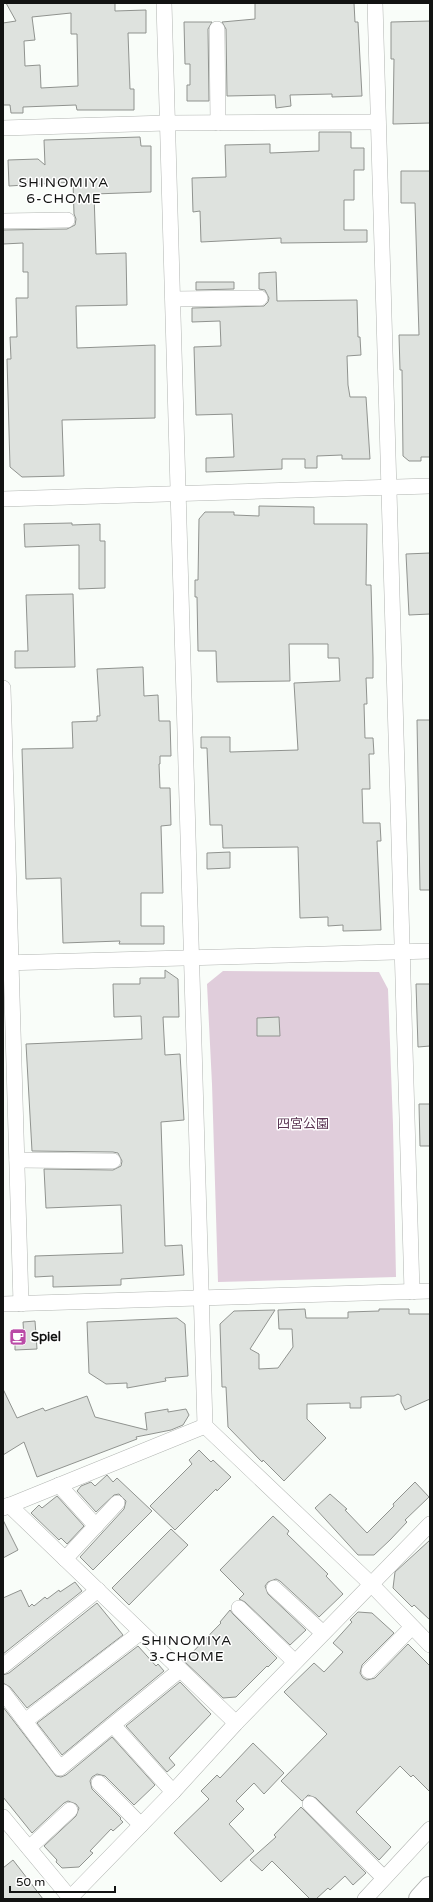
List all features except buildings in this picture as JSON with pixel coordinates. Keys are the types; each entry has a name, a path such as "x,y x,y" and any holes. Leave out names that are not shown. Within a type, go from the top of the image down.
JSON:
{"highway":[{"path":"420,1899 430,1888"},
{"path":"424,1899 430,1893"}],"street":[{"path":"164,3 205,1426 371,1584 430,1645"},
{"path":"375,3 412,1292"},
{"path":"216,29 218,123"},
{"path":"3,128 167,123 378,122"},
{"path":"3,221 67,220"},
{"path":"173,299 260,298"},
{"path":"3,499 430,486"},
{"path":"3,688 9,1116 17,1160 21,1304"},
{"path":"7,963 430,951"},
{"path":"17,1160 113,1161"},
{"path":"3,1304 430,1291"},
{"path":"205,1426 6,1506 98,1590 236,1723"},
{"path":"59,1485 96,1526"},
{"path":"65,1559 117,1503"},
{"path":"3,1817 70,1899 173,1792 236,1723 430,1524"},
{"path":"274,1588 323,1633"},
{"path":"3,1666 98,1590"},
{"path":"239,1608 295,1662"},
{"path":"368,1671 412,1627"},
{"path":"25,1721 140,1632"},
{"path":"3,1692 60,1768 180,1670"},
{"path":"113,1725 173,1792"},
{"path":"99,1782 141,1825"},
{"path":"310,1804 384,1878"},
{"path":"29,1848 70,1810"},
{"path":"365,1899 430,1829"}],"green space":[{"name":"四宮公園","path":"223,971 379,972 388,989 393,1125 396,1277 218,1282 212,1084 207,984"}],"place":[{"name":"Spiel","path":"18,1337"}],"district":[{"name":"SHINOMIYA 6-CHOME","path":"64,190"},
{"name":"SHINOMIYA 3-CHOME","path":"187,1648"}]}
